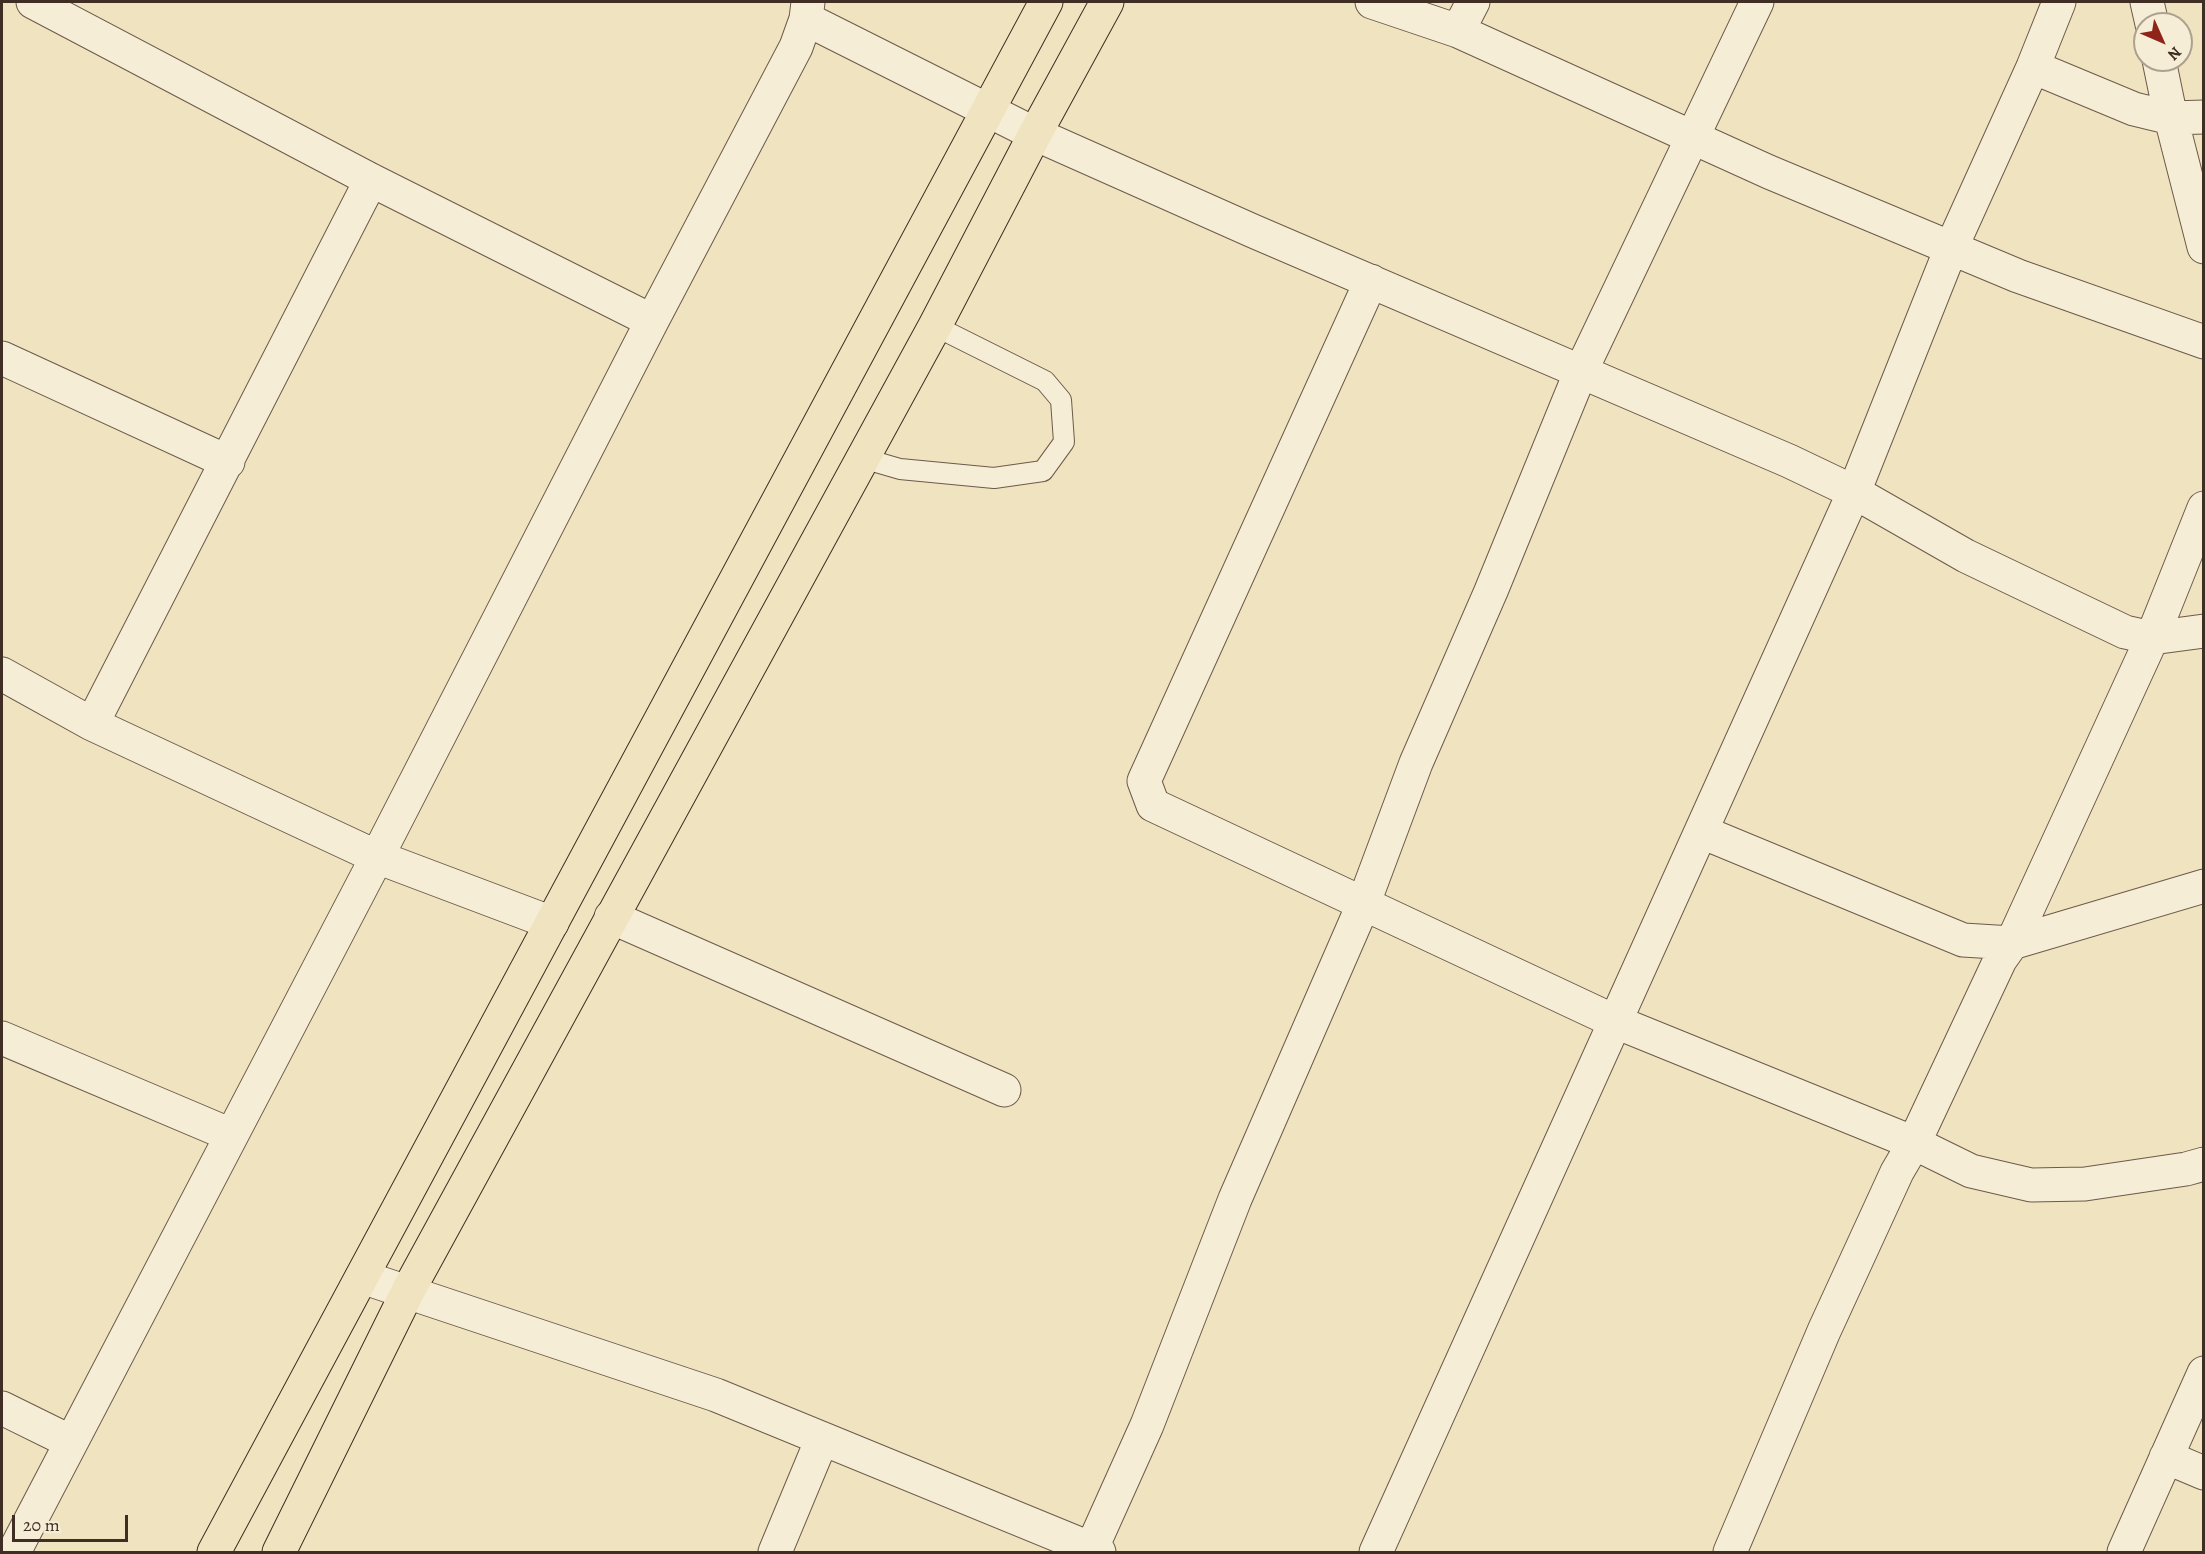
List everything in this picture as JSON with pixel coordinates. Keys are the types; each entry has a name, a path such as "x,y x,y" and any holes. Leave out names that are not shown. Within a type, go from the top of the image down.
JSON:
{"main road":[{"path":"214,1552 1046,2"},
{"path":"279,1552 408,1291 935,326 1107,2"}],"street":[{"path":"33,2 371,180 652,321"},
{"path":"1372,2 1458,31 1692,138 1952,246 2018,276 2204,342"},
{"path":"1458,31 1473,2"},
{"path":"362,1277 716,1395 1093,1552 1147,1425 1235,1199 1363,904 1416,763 1491,591 1581,371 1757,2"},
{"path":"1376,1552 1854,492 1952,246 2033,67 2059,2"},
{"path":"14,1552 796,47 807,10 988,112 1371,281 1789,461 1854,492 1966,556 2125,632 2152,638 2204,631"},
{"path":"2033,67 2134,109 2170,118 2204,117"},
{"path":"2161,72 2170,118 2204,247"},
{"path":"92,724 371,180"},
{"path":"1371,281 1144,781 1153,805 1616,1022 1914,1143 1971,1171 2031,1185 2085,1184 2186,1169 2204,1164"},
{"path":"2,358 228,462"},
{"path":"1730,1552 1824,1331 1897,1172 1914,1143 2000,960 2012,943 2152,638 2204,508"},
{"path":"2,674 92,724 377,857 552,923"},
{"path":"1702,832 1963,940 2012,943 2204,886"},
{"path":"611,917 1004,1090"},
{"path":"2,1038 231,1135"},
{"path":"2124,1552 2204,1373"},
{"path":"2,1408 71,1442"},
{"path":"775,1552 822,1439"},
{"path":"2166,1457 2204,1473"}],"lane":[{"path":"862,458 900,469 994,478 1043,471 1064,442 1061,400 1045,381 935,326"}]}
